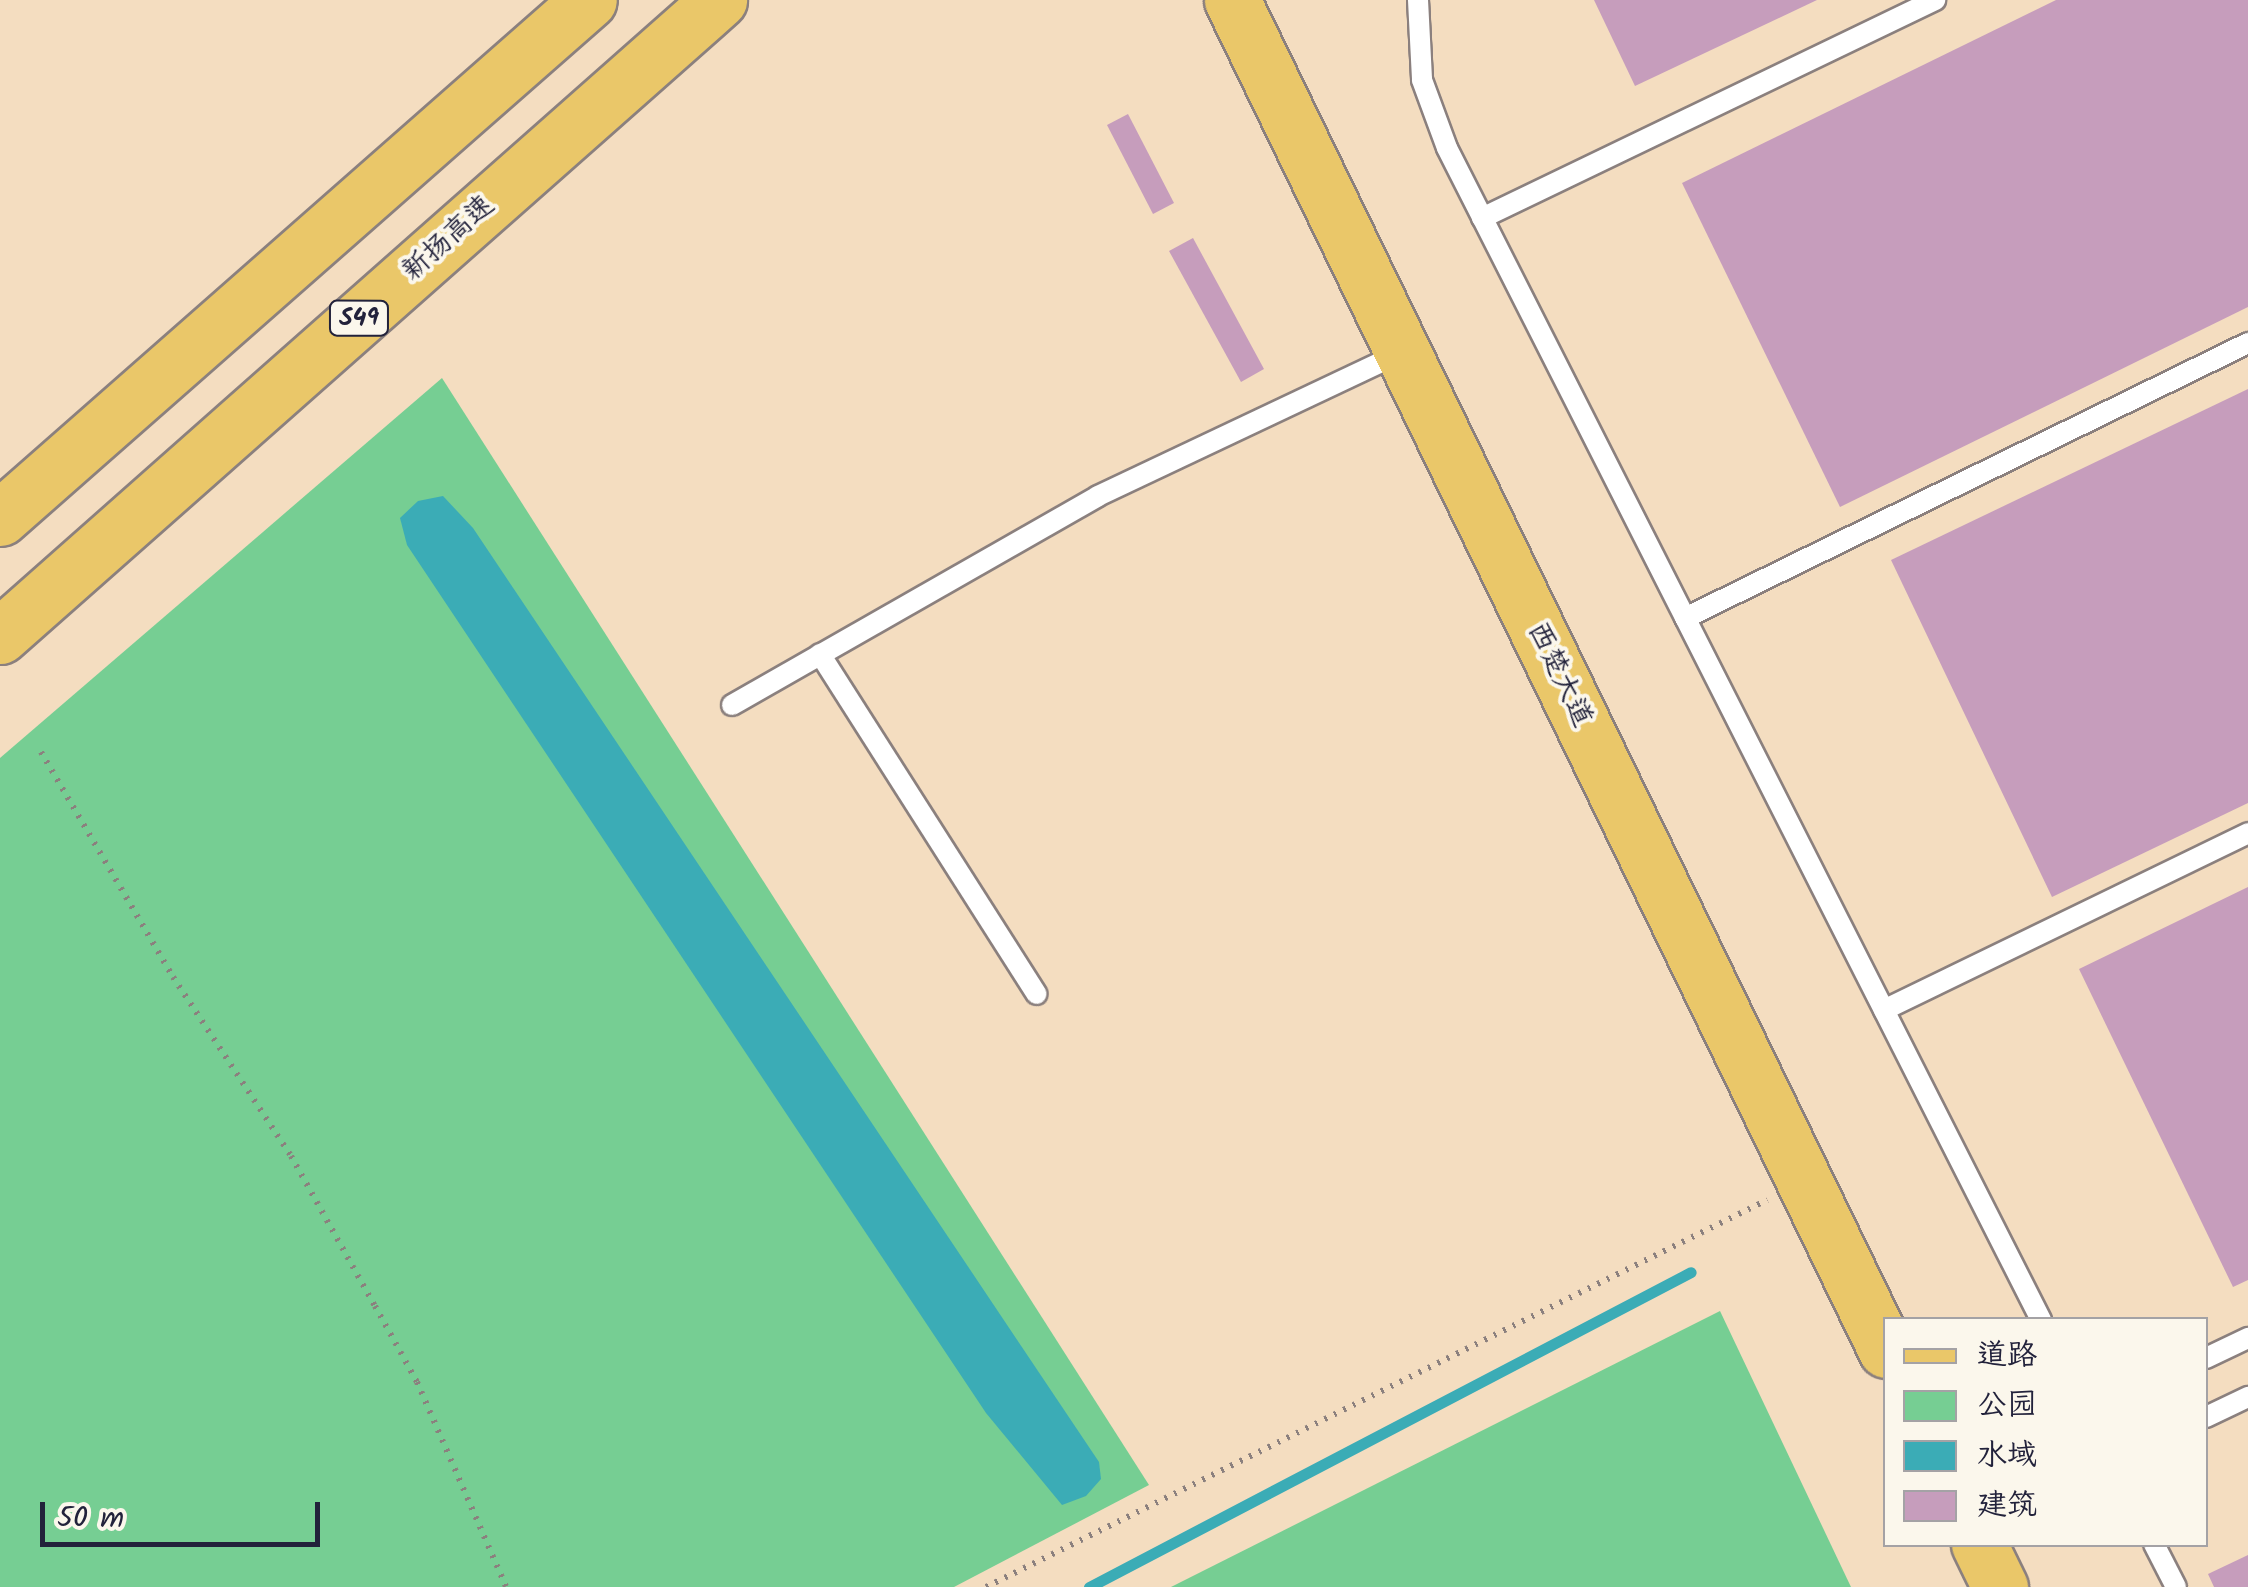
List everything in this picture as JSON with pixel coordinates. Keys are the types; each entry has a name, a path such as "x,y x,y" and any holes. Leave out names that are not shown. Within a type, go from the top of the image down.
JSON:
{"main road":[{"path":"0,518 589,0"},
{"name":"新扬高速","path":"0,636 718,0"},
{"name":"西楚大道","path":"1232,0 1883,1344"},
{"path":"1980,1547 2000,1587"}],"lane":[{"path":"1418,0 1422,80 1482,218 2039,1317"},
{"path":"1482,218 1935,0"},
{"path":"1684,618 2248,344"},
{"path":"732,705 1098,496 1403,352"},
{"path":"820,654 1037,994"},
{"path":"1884,1010 2248,834"},
{"path":"2208,1357 2248,1338"},
{"path":"2208,1416 2248,1397"},
{"path":"2156,1547 2176,1587"}],"path":[{"path":"41,752 366,1289 417,1382 506,1587"},
{"path":"986,1587 1804,1182"}],"green space":[{"path":"442,378 1149,1485 954,1587 0,1587 0,758"},
{"path":"1720,1311 1851,1587 1171,1587"}],"water":[{"path":"443,496 473,528 1099,1462 1101,1479 1086,1496 1062,1505 986,1413 407,545 400,518 418,501"}],"building":[{"path":"1594,0 1817,0 1635,86"},
{"path":"2056,0 2248,0 2248,307 1840,507 1682,183"},
{"path":"1128,114 1174,203 1153,214 1107,125"},
{"path":"1193,238 1264,369 1241,382 1169,251"},
{"path":"2248,389 2248,803 2052,897 1891,560"},
{"path":"2248,887 2248,1280 2233,1287 2079,969"},
{"path":"2248,1555 2248,1587 2214,1587 2208,1574"}],"waterway":[{"path":"1089,1587 1691,1272"}]}
